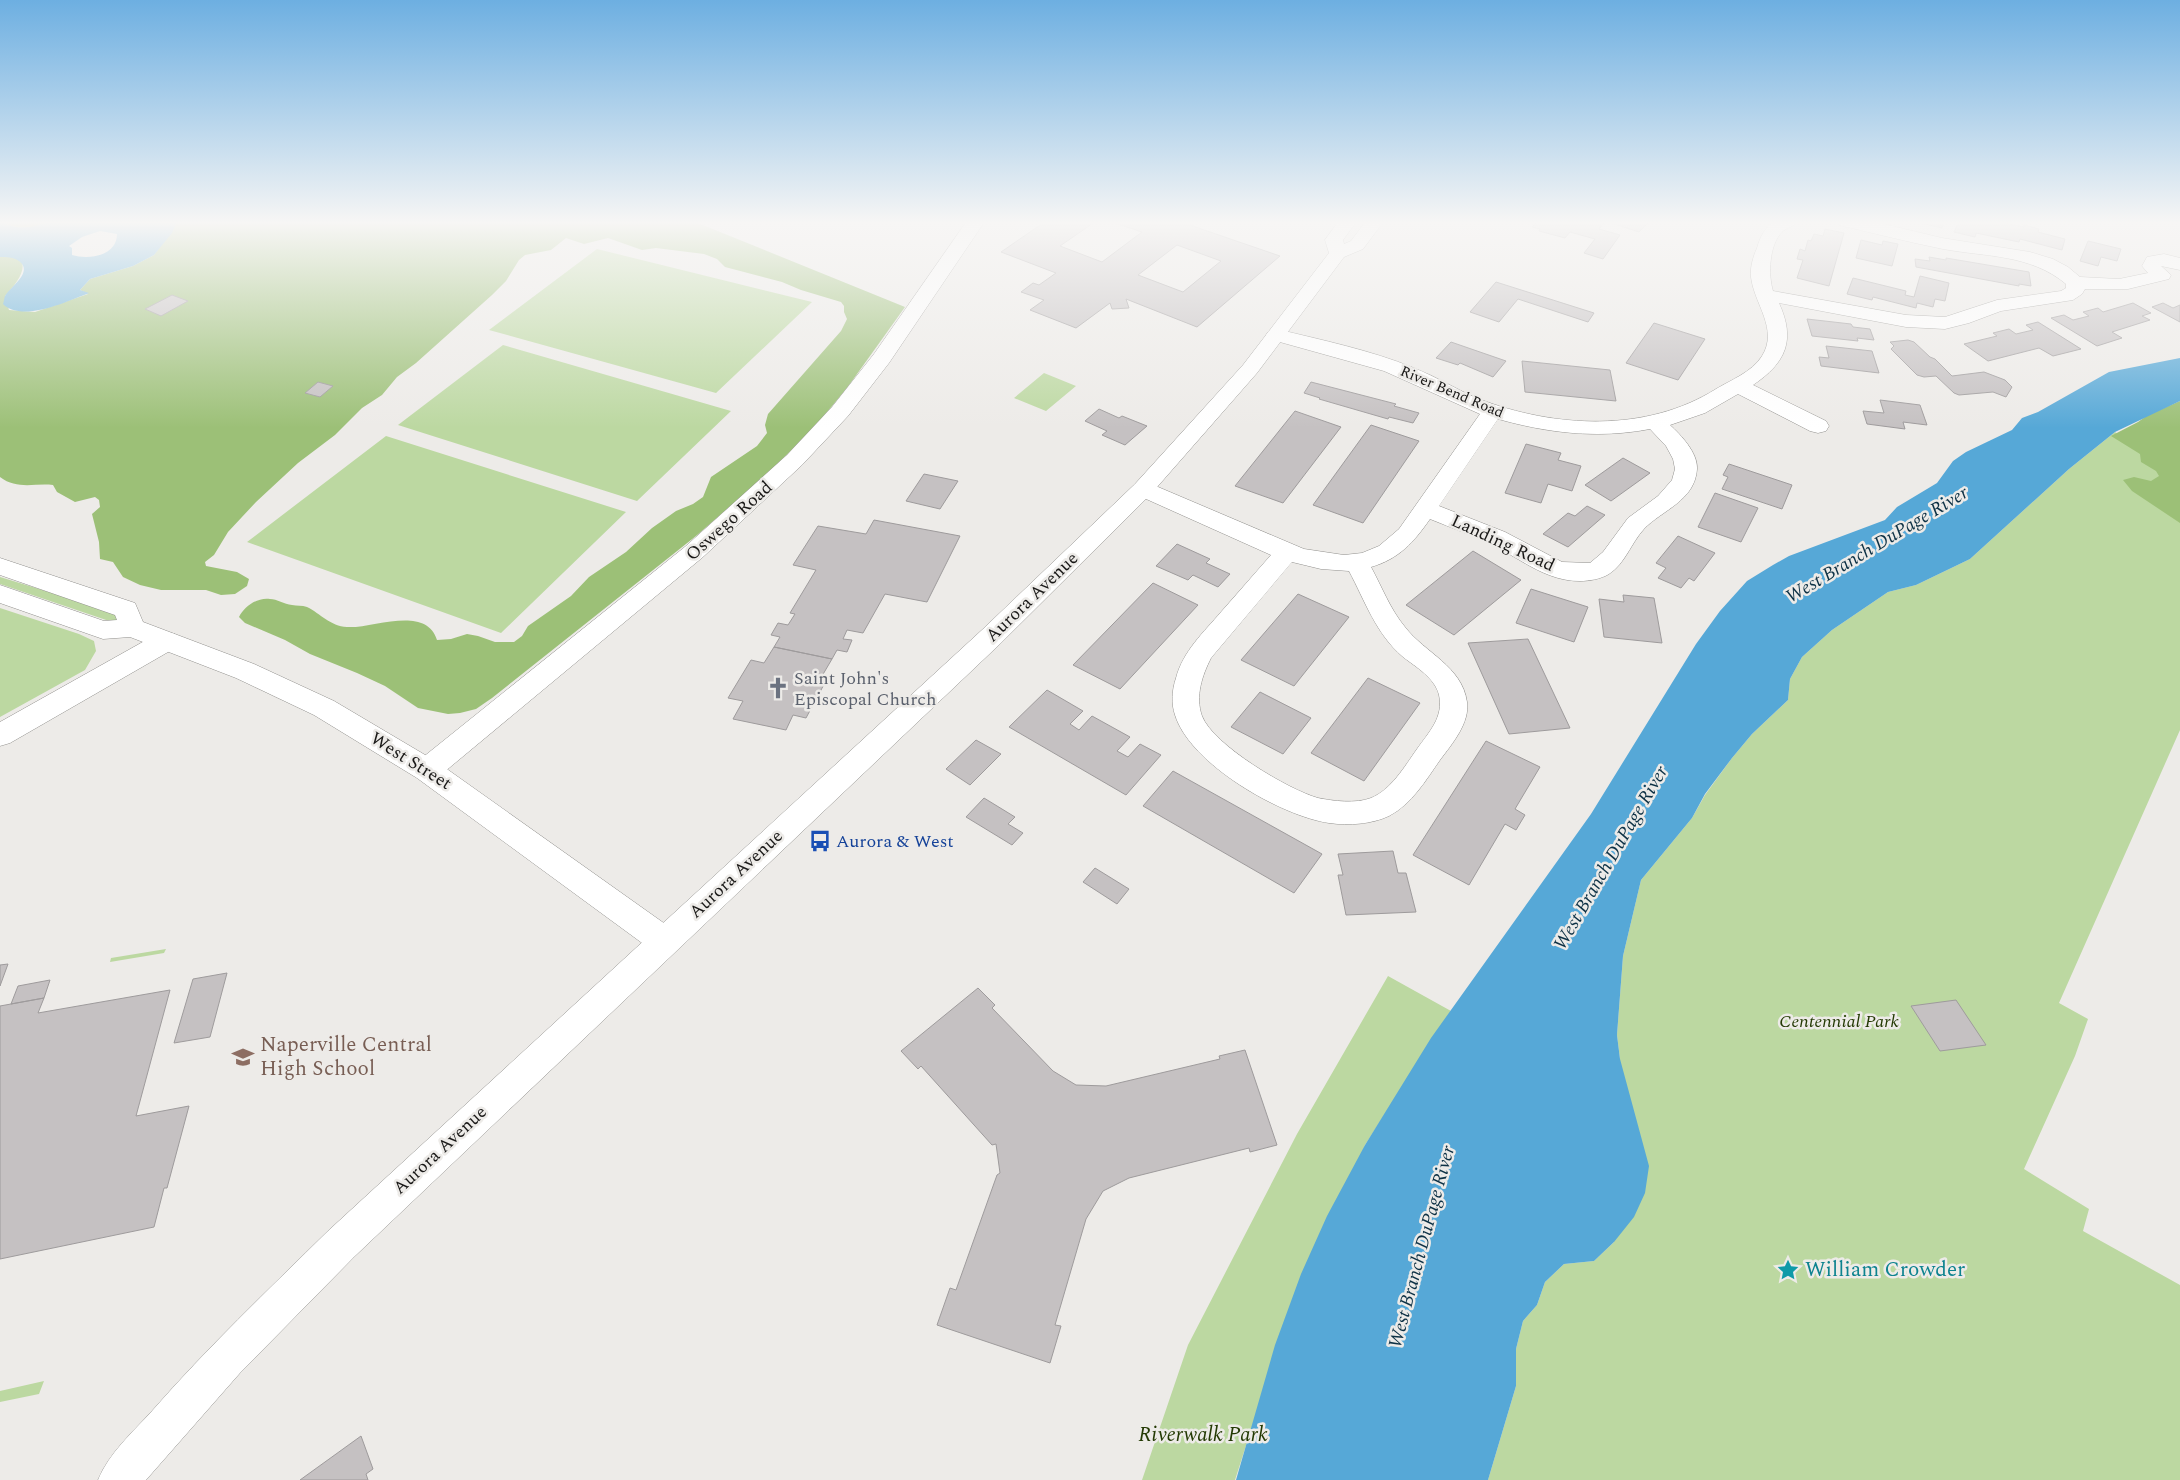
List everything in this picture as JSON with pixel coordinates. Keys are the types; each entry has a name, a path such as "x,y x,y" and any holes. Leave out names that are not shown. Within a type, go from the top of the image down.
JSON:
{"street":[{"name":"Oswego Road","path":"427,770 689,557 787,468 820,434 865,379 927,290"},
{"name":"Aurora Avenue","path":"118,1480 259,1325 314,1271 664,941 992,636 1143,489 1214,411 1310,290"},
{"name":"River Bend Road","path":"1276,335 1405,371 1493,411 1525,419 1582,427 1632,426 1688,413 1764,367 1776,348 1778,327 1764,290"},
{"path":"1765,295 1906,321 1944,323 1962,319 1997,306 2072,294 2075,290"},
{"path":"1737,385 1818,426"},
{"path":"1143,489 1287,552 1312,561 1357,563 1386,553 1397,546 1493,411"},
{"name":"Landing Road","path":"1425,509 1482,530 1511,544 1544,564 1559,570 1573,572 1599,569 1614,555 1637,523 1669,500 1683,482 1686,465 1681,454 1669,436 1655,422"},
{"path":"1287,552 1200,653 1190,668 1185,690 1186,704 1191,721 1204,742 1218,756 1232,766 1309,808 1332,813 1365,811 1377,808 1399,794 1449,724 1454,704 1443,676 1405,644 1384,618 1357,563"},
{"path":"0,566 126,609 132,628"},
{"name":"West Street","path":"0,594 102,630 132,628 201,653 289,690 350,723 427,770 664,941"},
{"path":"0,735 166,641"}],"green space":[{"path":"0,290 11,290 5,296 9,310 35,312 88,294 80,290 497,290 416,363 397,377 382,395 362,408 335,435 298,463 256,502 228,532 214,555 205,562 206,566 237,572 249,579 247,586 235,594 221,595 206,590 161,590 140,585 123,577 113,562 100,559 99,542 92,514 100,507 99,500 95,497 75,502 57,492 53,485 19,485 0,477"},
{"path":"542,290 764,290 812,302 716,393 489,330"},
{"path":"801,290 863,290 905,307 847,388 813,429 765,476 696,536 476,709 448,714 418,708 385,686 310,654 285,640 245,623 239,617 248,606 256,601 273,599 307,607 341,626 358,627 410,621 422,623 431,629 437,640 451,639 467,634 495,642 514,642 522,636 528,626 571,596 589,577 626,552 652,528 676,511 693,504 703,497 711,477 757,446 767,433 765,425 768,414 841,331 847,319 841,302"},
{"path":"503,345 731,411 637,501 398,425"},
{"path":"1044,373 1076,386 1046,411 1014,398"},
{"path":"2180,401 2180,523 2132,491 2123,480 2134,477 2151,481 2159,476 2156,471 2141,462 2140,454 2111,436 2148,415"},
{"name":"Centennial Park","path":"2115,432 2180,480 2180,730 2059,1003 2088,1019 2075,1056 2024,1169 2089,1209 2083,1231 2180,1285 2180,1480 1488,1480 1516,1386 1516,1349 1523,1321 1537,1305 1545,1282 1564,1264 1594,1261 1614,1242 1620,1059 1617,1035 1623,956 1641,880 1692,818 1705,795 1732,758 1752,734 1788,700 1790,679 1802,657 1832,630 1888,592 1916,585 1970,559 2069,469"},
{"path":"386,436 626,512 501,633 247,542"},
{"path":"0,577 111,611 120,618 115,623 0,584"},
{"path":"0,608 79,634 94,641 96,651 85,670 0,717"},
{"path":"166,949 164,953 110,962 111,958"},
{"name":"Riverwalk Park","path":"1388,976 1451,1011 1365,1145 1258,1408 1235,1480 1142,1480 1188,1345 1297,1134"},
{"path":"44,1381 39,1394 0,1402 0,1391"}],"water":[{"path":"10,290 80,290 89,293 58,305 33,311 11,309 3,304 5,296"},
{"name":"West Branch DuPage River","path":"2180,358 2180,401 2115,432 2069,469 1970,559 1916,585 1888,592 1832,630 1802,657 1790,679 1788,700 1752,734 1732,758 1705,794 1692,818 1641,880 1623,956 1617,1035 1620,1059 1649,1166 1645,1193 1634,1217 1614,1242 1594,1261 1564,1264 1545,1282 1537,1305 1523,1321 1516,1349 1516,1386 1488,1480 1236,1480 1275,1345 1301,1274 1327,1216 1365,1145 1431,1038 1591,814 1696,644 1720,611 1747,581 1789,556 1885,520 1897,507 1937,483 1953,461 1966,452 2012,430 2022,418 2038,412 2109,372"}],"building":[{"path":"1024,290 1178,290 1183,292 1185,290 1240,290 1197,327 1126,299 1129,308 1112,309 1110,303 1076,328 1030,310 1044,300 1021,292"},
{"path":"1489,290 1522,290 1594,313 1588,322 1518,299 1499,322 1470,312"},
{"path":"1848,290 1902,290 1906,291 1905,295 1914,297 1916,290 1947,290 1945,301 1935,299 1933,307 1917,303 1916,308 1873,297 1872,300 1847,294"},
{"path":"172,295 188,301 161,316 145,309"},
{"path":"2133,303 2151,313 2142,316 2150,320 2112,332 2122,338 2097,346 2051,318 2064,315 2073,320 2089,316 2083,312 2098,308 2103,312"},
{"path":"2163,303 2173,308 2180,305 2180,322 2152,307"},
{"path":"1807,319 1851,324 1853,327 1870,329 1874,340 1857,338 1858,341 1812,336"},
{"path":"2038,322 2081,349 2053,356 2039,348 1988,361 1964,344 1997,336 1993,333 2009,329 2016,334 2033,330 2026,325"},
{"path":"1654,323 1705,339 1678,380 1626,363"},
{"path":"1908,340 1914,342 1930,357 1935,359 1952,376 1984,372 2005,380 2012,387 2006,397 1993,392 1959,395 1954,393 1936,376 1924,377 1917,375 1891,349 1894,346 1890,342"},
{"path":"1451,342 1506,361 1493,377 1460,363 1458,365 1436,358"},
{"path":"1826,346 1872,351 1879,373 1821,366 1819,357 1829,358"},
{"path":"1522,361 1610,370 1616,401 1525,392"},
{"path":"318,382 333,386 320,397 305,393"},
{"path":"1311,382 1396,404 1394,406 1419,413 1413,423 1389,417 1388,419 1304,393"},
{"path":"1880,400 1920,405 1927,425 1903,422 1905,429 1867,424 1863,411 1884,413"},
{"path":"1099,409 1119,418 1122,416 1147,426 1125,445 1102,435 1107,431 1085,421"},
{"path":"1295,411 1341,427 1283,503 1235,486"},
{"path":"1371,425 1419,441 1363,523 1313,505"},
{"path":"1526,444 1561,453 1558,460 1581,466 1572,491 1548,484 1541,503 1505,493"},
{"path":"1623,458 1650,473 1611,501 1585,485"},
{"path":"1729,464 1792,485 1782,509 1722,489 1728,477 1723,475"},
{"path":"924,474 958,481 940,509 906,501"},
{"path":"1715,493 1758,508 1741,542 1698,527"},
{"path":"1587,506 1605,515 1568,547 1543,534 1568,513 1575,516"},
{"path":"874,520 960,536 927,602 885,594 863,633 847,630 843,639 852,640 847,652 837,650 832,659 774,647 780,637 771,635 778,623 788,625 795,614 790,613 816,570 793,565 818,526 866,534"},
{"path":"1678,536 1715,553 1694,581 1689,578 1681,588 1658,578 1666,568 1656,563"},
{"path":"1177,544 1210,559 1206,563 1230,574 1218,587 1193,575 1188,580 1156,566"},
{"path":"1473,551 1521,580 1454,635 1406,605"},
{"path":"1153,583 1198,605 1120,689 1073,665"},
{"path":"1531,589 1588,607 1574,642 1516,623"},
{"path":"1298,594 1349,617 1294,686 1241,660"},
{"path":"1623,595 1654,598 1662,643 1604,637 1599,599 1624,602"},
{"path":"1528,639 1570,728 1509,734 1468,643"},
{"name":"Saint John's Episcopal Church","path":"774,647 832,659 822,676 828,677 806,718 793,715 786,730 733,719 743,701 728,698 751,660 764,663"},
{"path":"1368,678 1420,703 1364,781 1311,753"},
{"path":"1047,690 1083,711 1070,724 1079,730 1092,716 1130,737 1117,751 1128,757 1140,744 1161,755 1126,795 1009,727"},
{"path":"1260,692 1311,718 1283,754 1231,727"},
{"path":"976,740 1001,754 970,785 946,769"},
{"path":"1486,741 1540,767 1515,809 1525,815 1516,830 1505,824 1469,885 1413,855"},
{"path":"1173,771 1322,854 1294,893 1143,806"},
{"path":"984,798 1015,817 1008,824 1023,833 1012,845 966,817"},
{"path":"1393,851 1398,873 1406,873 1416,912 1346,915 1338,875 1343,875 1338,854"},
{"path":"1095,868 1129,889 1117,904 1083,882"},
{"path":"8,964 0,986 0,965"},
{"path":"227,973 210,1037 174,1043 193,979"},
{"path":"50,980 44,998 11,1004 18,986"},
{"path":"978,988 995,1005 992,1008 1053,1071 1076,1085 1106,1086 1220,1059 1219,1056 1245,1050 1277,1145 1250,1152 1249,1148 1129,1178 1103,1191 1086,1219 1055,1325 1061,1326 1050,1363 937,1325 950,1288 956,1290 997,1175 1000,1173 996,1144 992,1145 921,1066 918,1069 901,1051"},
{"path":"170,990 136,1116 189,1106 167,1188 164,1188 154,1227 0,1259 0,1006 44,998 38,1013"},
{"path":"1956,1000 1986,1045 1940,1051 1911,1006"},
{"path":"361,1436 373,1469 366,1474 368,1480 300,1480"}],"place":[{"name":"Saint John's Episcopal Church","path":"778,688"},
{"name":"Aurora & West","path":"820,841"},
{"name":"Naperville Central High School","path":"243,1057"},
{"name":"William Crowder","path":"1788,1270"}]}
